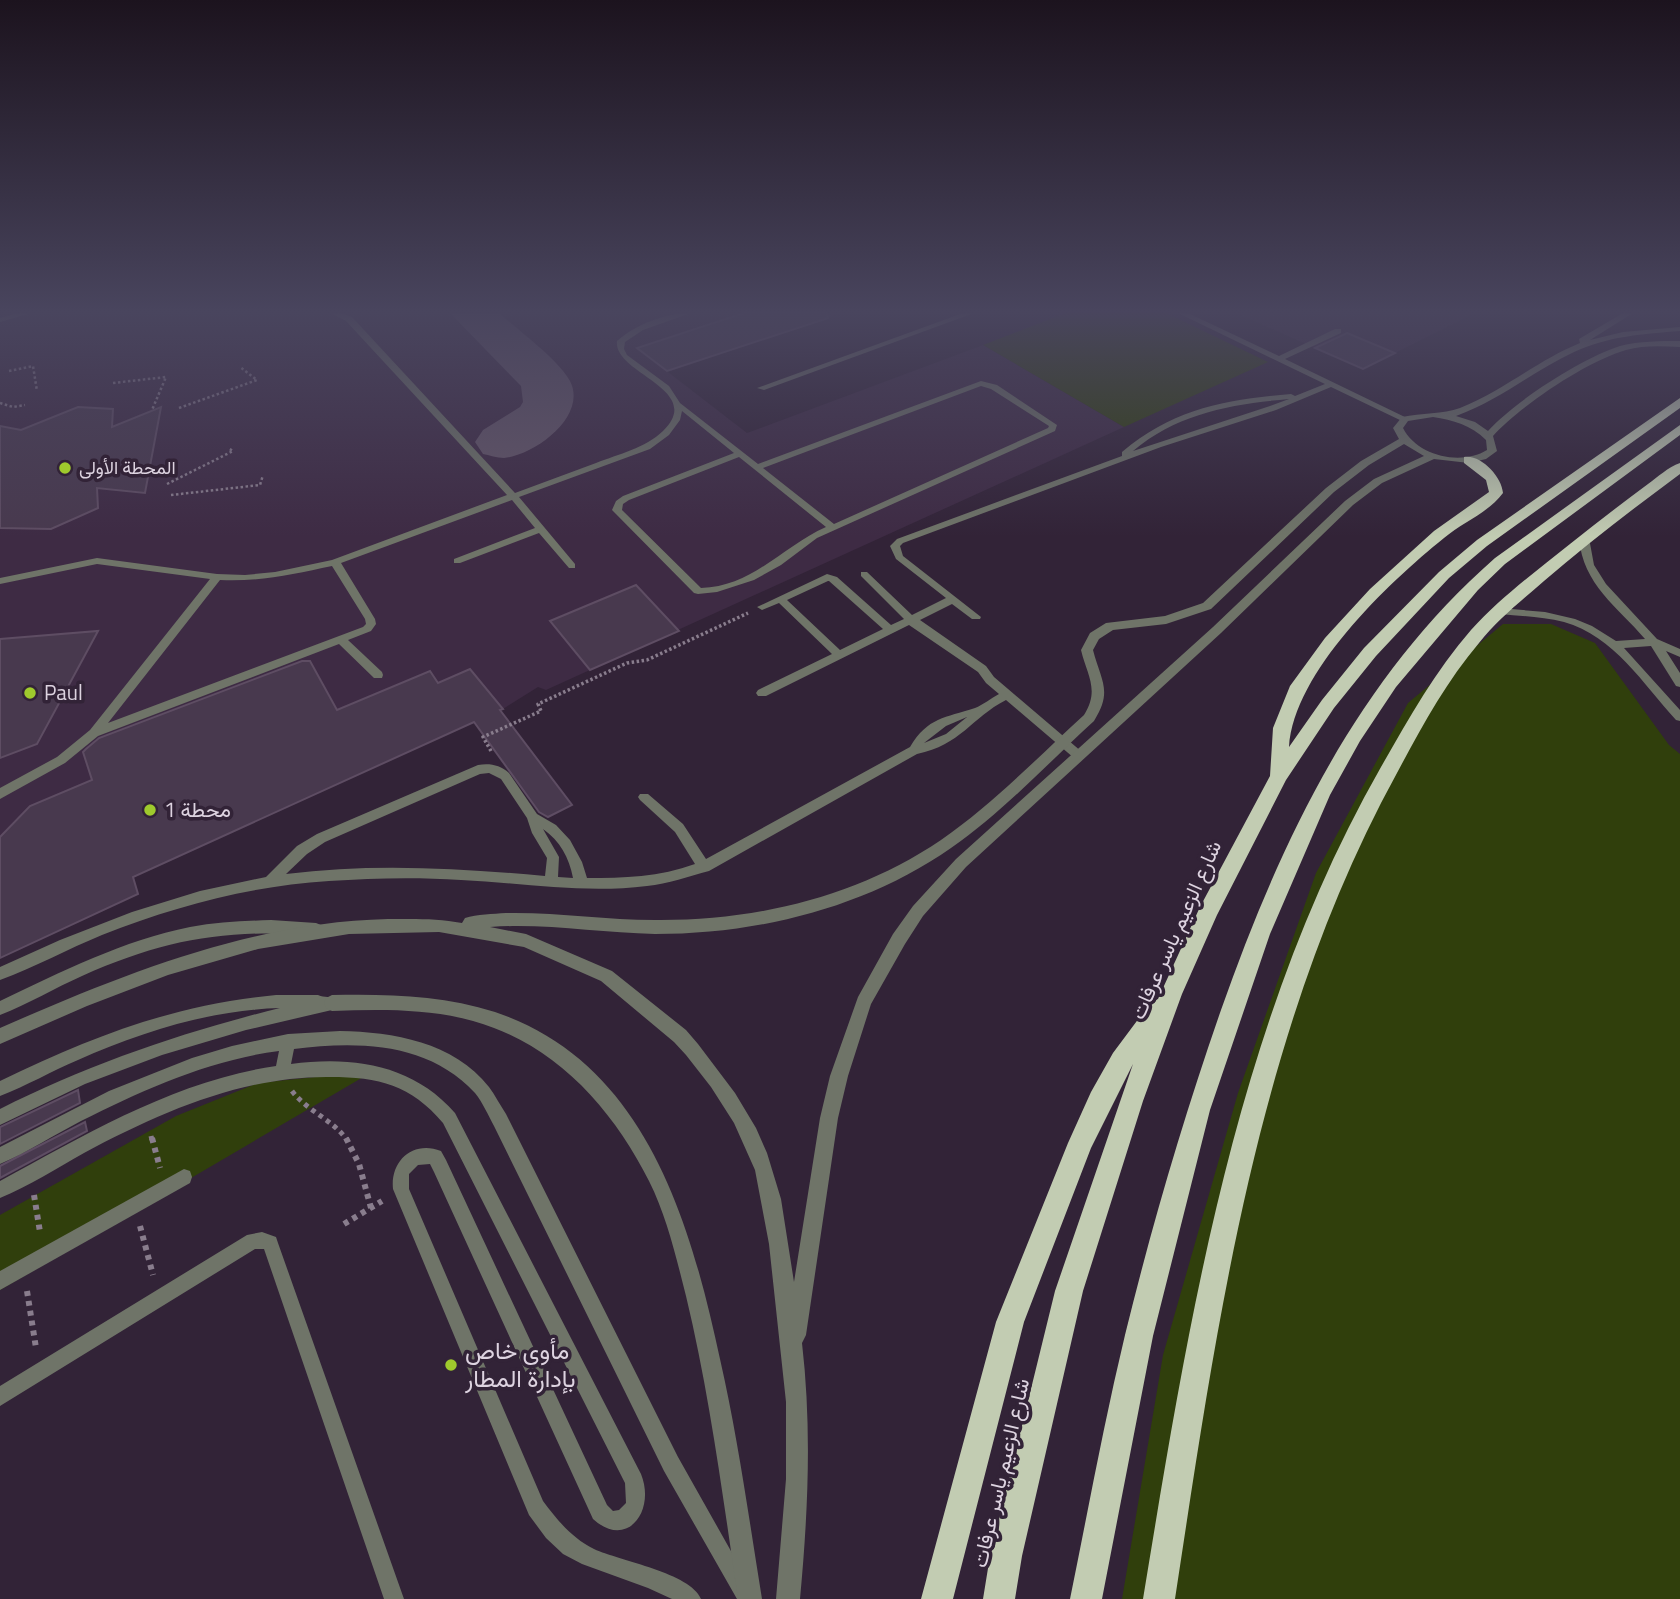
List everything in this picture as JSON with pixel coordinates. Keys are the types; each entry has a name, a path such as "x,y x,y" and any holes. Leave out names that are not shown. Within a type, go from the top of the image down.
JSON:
{"highway":[{"name":"شارع الزعيم ياسر عرفات","path":"999,1599 1006,1556 1069,1291 1131,1101 1171,994 1207,913 1279,776 1336,693 1370,652 1444,575 1482,542 1680,402"},
{"path":"1086,1599 1139,1336 1198,1110 1259,934 1321,794 1353,737 1390,682 1472,586 1500,561 1674,434"},
{"path":"1279,776 1281,730 1287,710 1296,692 1326,649 1366,603 1438,535 1496,493 1490,476 1469,460"},
{"path":"1159,1599 1196,1362 1225,1231 1279,1026 1318,911 1382,776 1456,661 1484,626 1584,538 1680,467"},
{"path":"937,1599 1010,1322 1080,1143 1100,1100 1127,1052 1171,994"}],"street":[{"path":"1445,416 1486,401 1508,388"},
{"path":"1488,436 1513,410 1551,388"},
{"path":"1422,414 1445,416 1468,423 1488,436 1493,446 1492,451 1469,460 1433,456 1404,440 1398,428 1405,419 1422,414"},
{"path":"0,1036 150,972 239,946 324,930 533,919 656,927 705,925 776,914 841,898 890,877 945,845 972,824 1089,718 1098,702 1100,684 1087,650 1094,636 1110,626 1166,620 1207,606 1347,476 1404,440"},
{"path":"793,1350 829,1118 850,1038 864,1002 899,939 939,886 1077,755 1217,630 1323,528 1378,481 1433,456"},
{"path":"1301,518 1323,528"},
{"path":"456,925 511,935 564,953 613,979 658,1013 699,1056 734,1107 764,1168 780,1242 793,1350 798,1441 788,1599"},
{"path":"332,1003 390,1000 445,1006 496,1021 544,1044 586,1077 623,1119 656,1174 683,1247 706,1338 730,1466 749,1599"}],"lane":[{"path":"413,388 514,497 572,566"},
{"path":"664,388 679,405 832,527"},
{"path":"757,467 969,388"},
{"path":"740,454 626,498 617,510 692,586 708,592 771,567 795,547 832,527 1052,429 1053,425 996,388"},
{"path":"975,617 899,557 895,546 900,541 1119,460 1323,388"},
{"path":"1340,388 1405,419"},
{"path":"1119,460 1151,431 1195,411 1241,401 1306,395"},
{"path":"0,581 97,561 217,577 275,575 335,562 647,447 667,435 679,420 679,405"},
{"path":"457,561 541,529"},
{"path":"1584,538 1587,564 1594,577 1654,642 1680,683"},
{"path":"94,733 367,629 371,624 335,562"},
{"path":"864,574 926,635 976,673 990,680 1077,755"},
{"path":"0,794 39,775 94,733 217,577"},
{"path":"762,607 820,580 834,579 890,630"},
{"path":"780,599 839,655"},
{"path":"762,693 953,599"},
{"path":"1500,611 1570,621 1587,627 1616,645 1680,718"},
{"path":"340,639 378,675"},
{"path":"1616,645 1654,642 1680,653"},
{"path":"0,974 68,943 161,907 270,882 350,875 429,873 602,884 656,880 704,867 914,750 934,745 959,731 971,722 979,711 1007,694"},
{"path":"270,882 302,850 341,828 478,770 489,768 505,776 533,817 538,833 550,848 553,858 551,880"},
{"path":"644,797 679,828 704,867"},
{"path":"533,817 553,829 568,844 579,869 581,883"},
{"path":"0,1008 117,954 173,936 226,926 277,925 324,930"},
{"path":"0,1089 42,1068 125,1034 205,1010 249,1002 292,1000 332,1003"},
{"path":"0,1117 33,1099 116,1064 196,1036 332,1003"},
{"path":"0,1156 116,1094 161,1074 228,1053 288,1041 348,1037 387,1039 433,1054 454,1065 481,1089 500,1120 671,1464 749,1599"},
{"path":"282,1072 288,1041"},
{"path":"0,1190 145,1115 215,1088 282,1072 340,1069 390,1076 424,1091 443,1111 634,1481 638,1496 633,1511 622,1520 610,1521 600,1512 435,1157 425,1154 413,1158 403,1167 399,1178 401,1189 536,1508 560,1541 576,1552 674,1587 691,1599"},
{"path":"0,1281 184,1177"},
{"path":"0,1397 253,1241 270,1243 394,1599"}],"path":[{"path":"152,410 161,388"},
{"path":"179,408 236,388"},
{"path":"0,403 13,407 25,405"},
{"path":"167,484 233,451 228,448"},
{"path":"171,495 260,485 263,474"},
{"path":"505,776 483,737 541,710 538,704 627,663 647,660 762,607"},
{"path":"282,1072 296,1097 318,1116 332,1123 352,1147 371,1208"},
{"path":"145,1115 166,1188"},
{"path":"30,1174 45,1256"},
{"path":"344,1224 401,1189"},
{"path":"134,1205 160,1298"},
{"path":"23,1268 40,1373"}],"shaded area":[{"path":"0,388 688,388 747,433 869,388 1056,388 1124,427 546,690 538,687 503,709 133,877 138,894 0,958"}],"green space":[{"path":"1056,388 1211,388 1124,427"},
{"path":"1503,624 1551,624 1595,643 1669,745 1680,754 1680,1599 1122,1599 1163,1355 1238,1093 1316,873 1408,703"},
{"path":"335,1075 365,1076 0,1290 0,1215 176,1116 258,1083"}],"building":[{"name":"المحطة الأولى","path":"78,407 113,409 112,427 161,407 145,493 97,488 98,508 51,529 0,528 0,426 21,430"},
{"path":"636,585 679,631 590,670 550,621"},
{"path":"98,631 37,744 0,758 0,639"},
{"name":"محطة 1","path":"302,661 310,661 337,710 430,671 438,683 470,669 503,709 500,710 572,805 548,817 539,812 474,722 133,877 138,894 0,958 0,837 30,806 92,780 83,752 86,749 99,738"},
{"path":"78,1090 80,1103 0,1144 0,1127"},
{"path":"85,1122 87,1131 0,1178 0,1166"}],"taxiway":[{"path":"502,442 521,432 538,418 548,402 547,388"}],"place":[{"name":"المحطة الأولى","path":"65,468"},
{"name":"Paul","path":"30,693"},
{"name":"محطة 1","path":"150,810"},
{"name":"مأوى خاص بإدارة المطار","path":"451,1365"}]}
